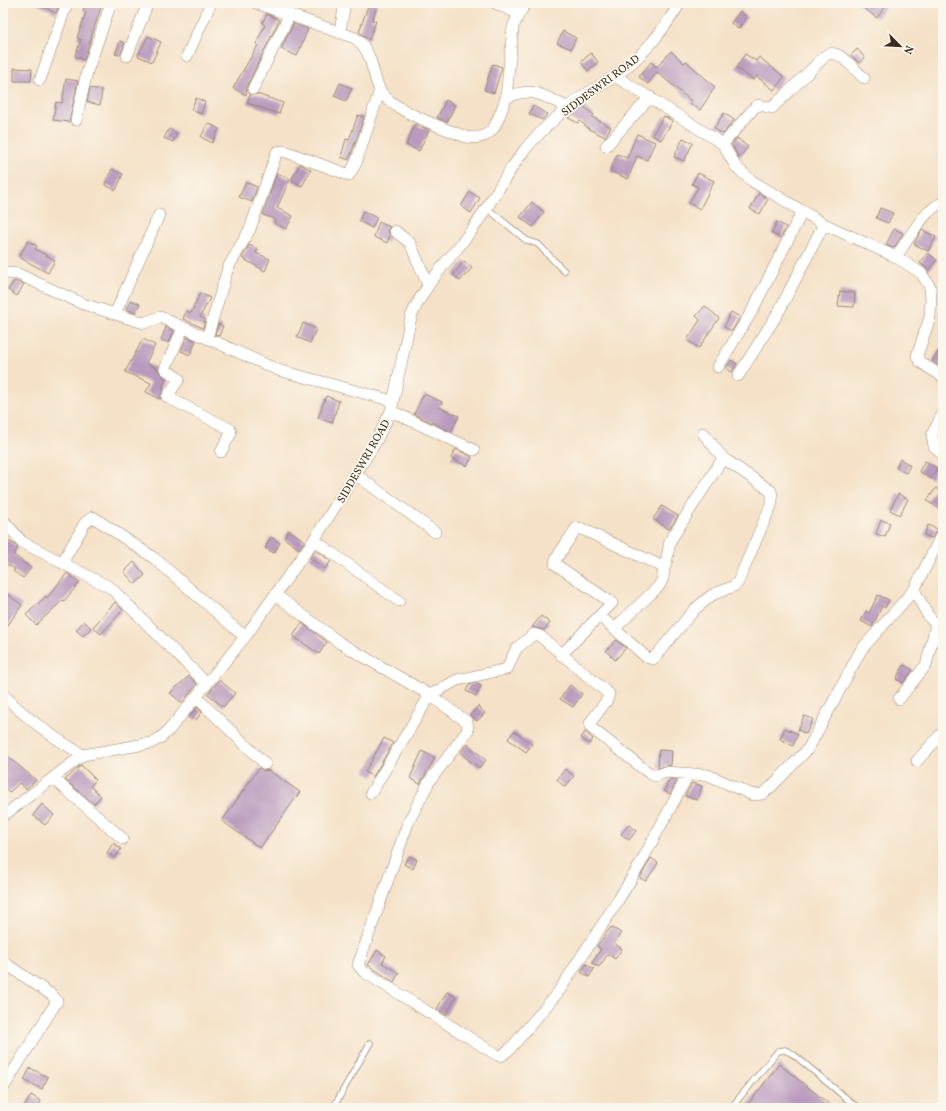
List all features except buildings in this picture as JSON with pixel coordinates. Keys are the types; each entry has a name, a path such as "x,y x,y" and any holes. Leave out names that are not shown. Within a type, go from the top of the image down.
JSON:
{"street":[{"path":"40,80 67,3"},
{"path":"76,120 87,72 111,3"},
{"path":"127,56 148,3"},
{"path":"187,56 211,3"},
{"path":"256,3 340,31 355,38 367,49 380,90 394,104 402,110 466,137 477,139 489,134 494,127 506,98 513,27 518,14 526,3"},
{"path":"340,31 345,3"},
{"path":"495,3 518,14"},
{"name":"SIDDESWRI ROAD","path":"3,816 83,755 155,741 169,730 196,698 245,637 276,595 314,540 380,435 392,406 411,317 416,305 428,285 488,209 523,152 567,107 615,76 649,47 660,36 680,3"},
{"path":"253,89 290,14"},
{"path":"723,144 755,106 759,105 772,108 826,54 830,53 839,55 864,78"},
{"path":"615,76 723,144 736,167 744,175 802,212 824,224 896,257 921,273 930,287 931,299 930,317 917,356 920,362 943,377"},
{"path":"207,338 228,268 250,229 277,152 284,151 348,175 356,163 380,90"},
{"path":"506,98 519,92 527,91 567,107"},
{"path":"606,146 650,97"},
{"path":"896,257 928,212 937,204 943,203"},
{"path":"718,367 754,306 802,212"},
{"path":"115,314 159,215"},
{"path":"738,376 778,313 824,224"},
{"path":"395,231 410,244 428,285"},
{"path":"3,274 18,274 84,304 144,323 160,317 278,370 392,406 474,450"},
{"path":"183,328 165,369 179,379 167,397 230,429 231,433 222,452"},
{"path":"943,414 932,435 934,446 943,455"},
{"path":"600,616 646,657 653,659 695,609 712,595 734,586 738,582 772,503 772,495 771,491 723,458 703,433"},
{"path":"614,629 659,586 663,578 664,566 666,564 670,541 723,458"},
{"path":"355,474 435,532"},
{"path":"62,563 85,522 93,517 150,555 245,637"},
{"path":"3,520 18,540 111,588 207,684"},
{"path":"561,655 612,604 612,601 555,564 556,559 574,530 577,528 582,529 661,566 664,566"},
{"path":"371,792 430,695 457,680 507,669 516,649 534,634 540,636 609,695 590,723 592,729 652,775 666,772 713,776 753,795 762,794 771,788 808,749 861,650 914,590 943,532"},
{"path":"314,540 399,601"},
{"path":"899,698 926,665 939,628 924,611 914,590"},
{"path":"276,595 340,643 430,695 467,722 468,730 429,782 408,823 358,966 364,972 497,1055 501,1056 510,1050 559,991 639,866 689,773"},
{"path":"3,694 13,705 49,735 83,755"},
{"path":"196,698 265,764"},
{"path":"917,761 943,732"},
{"path":"54,778 123,839"},
{"path":"3,962 52,995 56,1001 3,1088"}],"lane":[{"path":"488,209 526,240 538,244 564,271"},
{"path":"333,1108 370,1043"},
{"path":"730,1108 778,1051 785,1050 793,1054 858,1108"}]}
